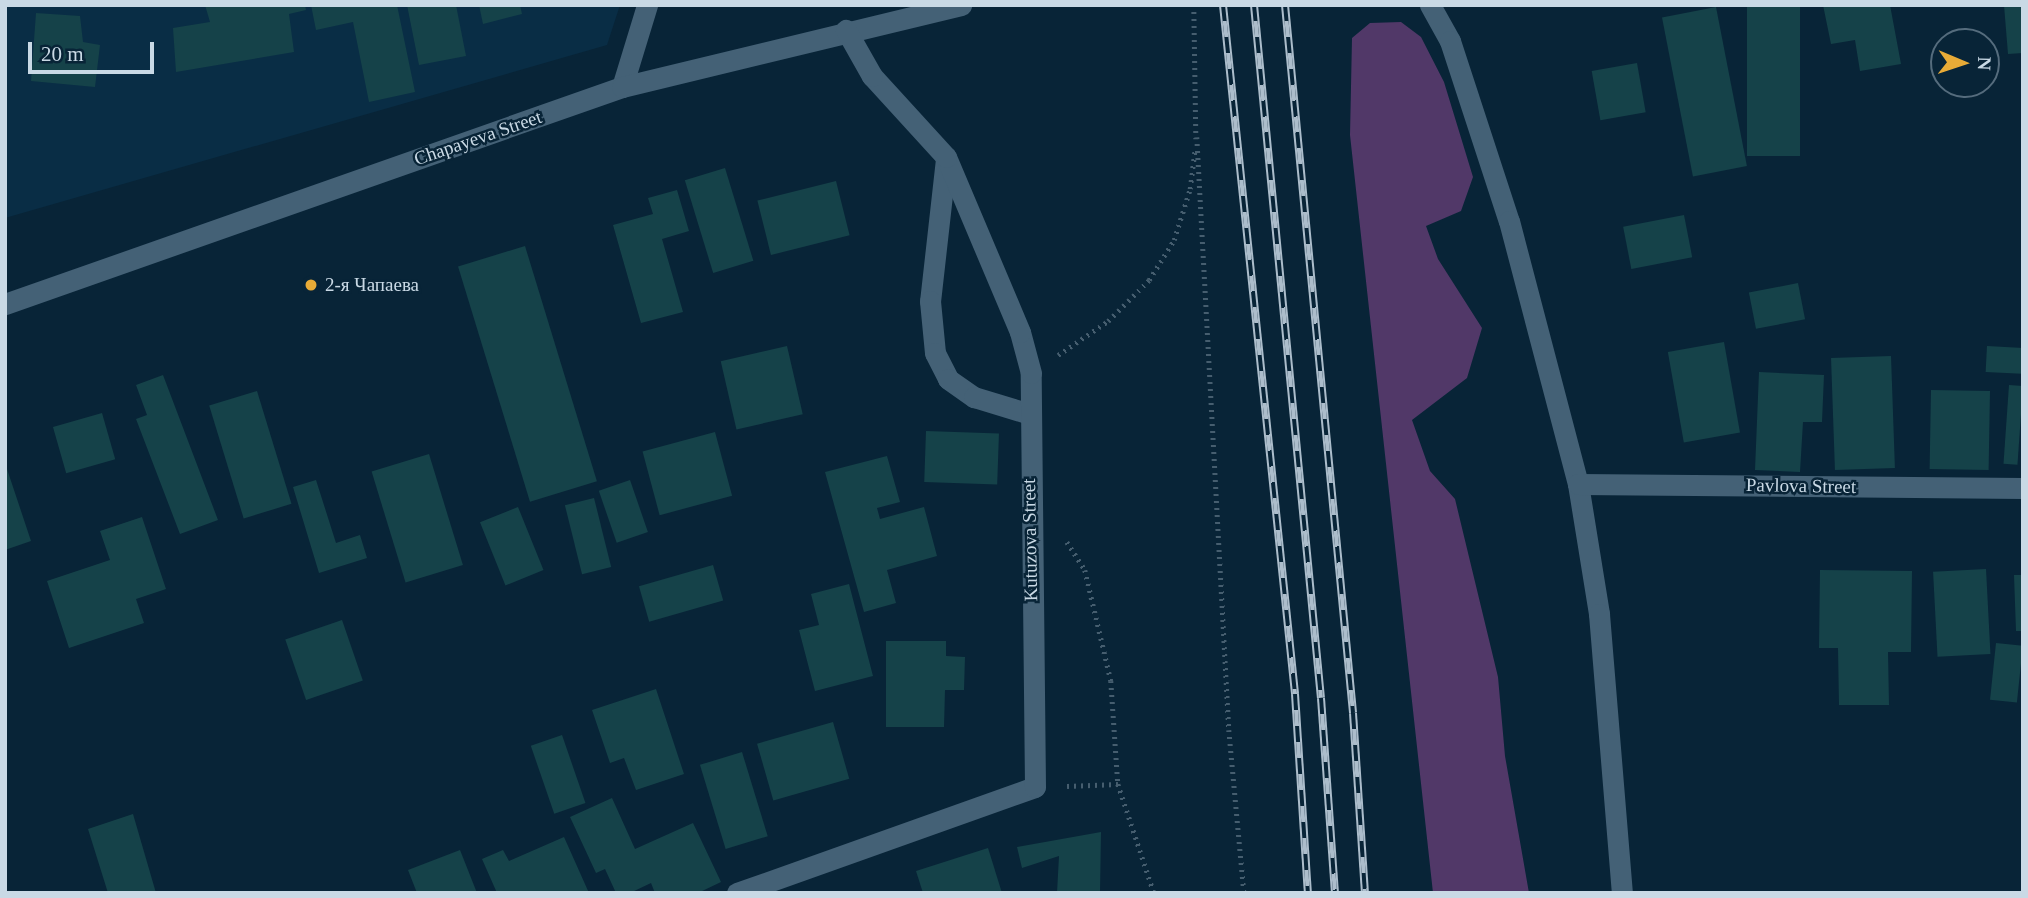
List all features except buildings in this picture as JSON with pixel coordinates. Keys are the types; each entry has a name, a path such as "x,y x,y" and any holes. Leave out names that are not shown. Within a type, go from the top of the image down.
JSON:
{"street":[{"path":"622,87 647,5"},
{"name":"Chapayeva Street","path":"5,304 622,87 846,30 961,5"},
{"path":"1430,5 1450,41 1509,222 1578,484 1598,614 1622,893"},
{"name":"Kutuzova Street","path":"846,30 872,76 946,157 1020,332 1031,373 1035,787"},
{"path":"946,157 930,301 934,353 948,379 974,397 1030,414"},
{"name":"Pavlova Street","path":"1578,484 2023,488"},
{"path":"737,893 1035,787"}],"path":[{"path":"1194,5 1196,137 1229,730 1244,893"},
{"path":"1031,373 1108,321 1149,279 1174,240 1190,189 1196,137"},
{"path":"1064,537 1085,570 1111,681 1118,784 1154,893"},
{"path":"1035,787 1118,784"}],"shaded area":[{"path":"5,5 620,5 607,45 5,218"},
{"path":"1401,22 1421,37 1444,82 1473,177 1461,211 1426,226 1438,259 1482,328 1467,378 1412,420 1430,471 1455,499 1498,677 1505,756 1529,893 1433,893 1350,135 1352,38 1370,23"}],"railway":[{"path":"1223,5 1295,694 1308,893"},
{"path":"1254,5 1321,698 1335,893"},
{"path":"1285,5 1353,713 1365,893"}],"place":[{"name":"2-я Чапаева","path":"311,285"}]}
